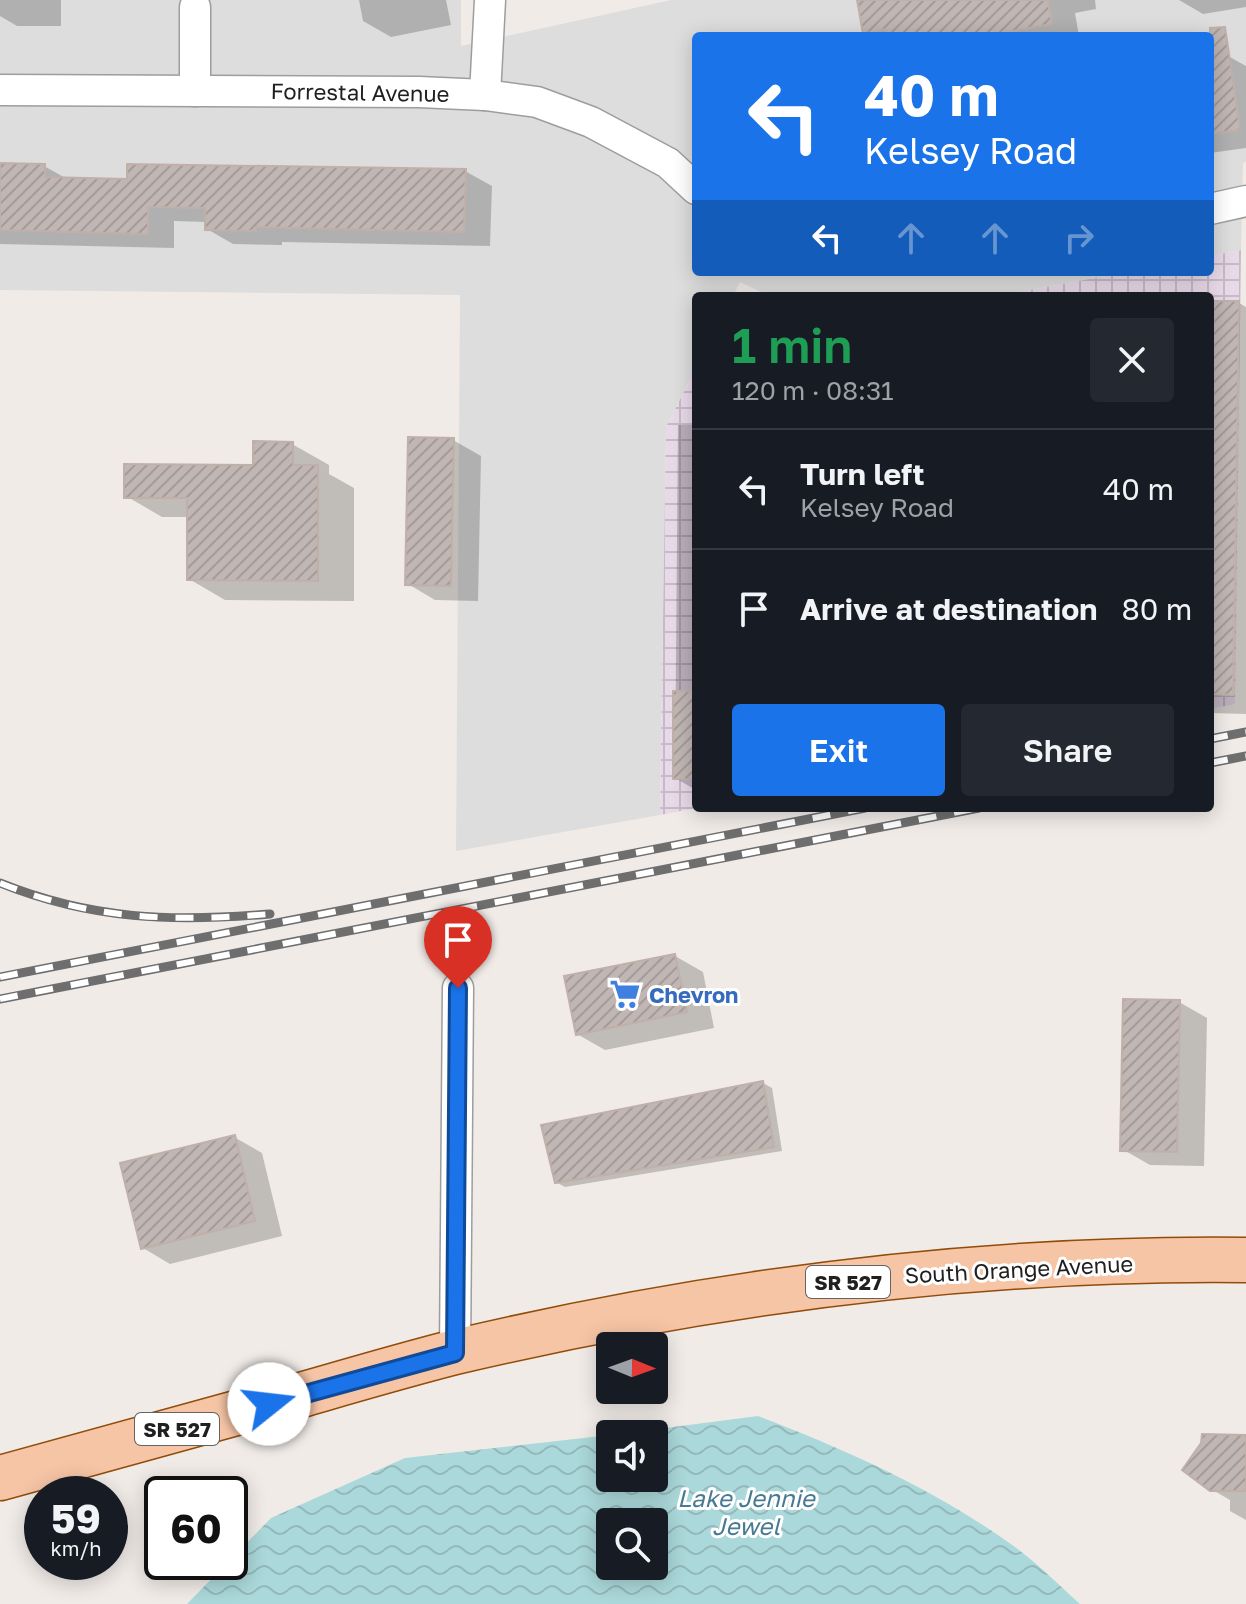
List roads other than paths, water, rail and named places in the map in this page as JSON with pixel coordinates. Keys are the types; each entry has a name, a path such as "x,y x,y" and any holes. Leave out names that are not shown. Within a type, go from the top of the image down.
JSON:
{"main road":[{"name":"South Orange Avenue","path":"0,1478 455,1353 660,1309 935,1272 1063,1264 1246,1260"}],"street":[{"path":"485,95 490,0"},
{"path":"195,7 195,91"},
{"name":"Forrestal Avenue","path":"0,90 419,92 485,95 537,102 591,122 668,163 692,185"},
{"path":"1214,208 1246,201"},
{"path":"455,1353 458,988"}],"water":[{"name":"Lake Jennie Jewel","path":"758,1416 858,1458 954,1507 1024,1554 1080,1604 187,1604 210,1580 248,1580 248,1542 271,1518 405,1458 596,1437 596,1492 668,1492 668,1428"}],"railway":[{"path":"1214,738 1246,732"},
{"path":"1214,762 1246,756"},
{"path":"0,977 845,812"},
{"path":"0,999 958,812"},
{"path":"0,883 67,905 133,915 199,918 270,914"}],"place":[{"name":"Chevron","path":"625,994"}]}
